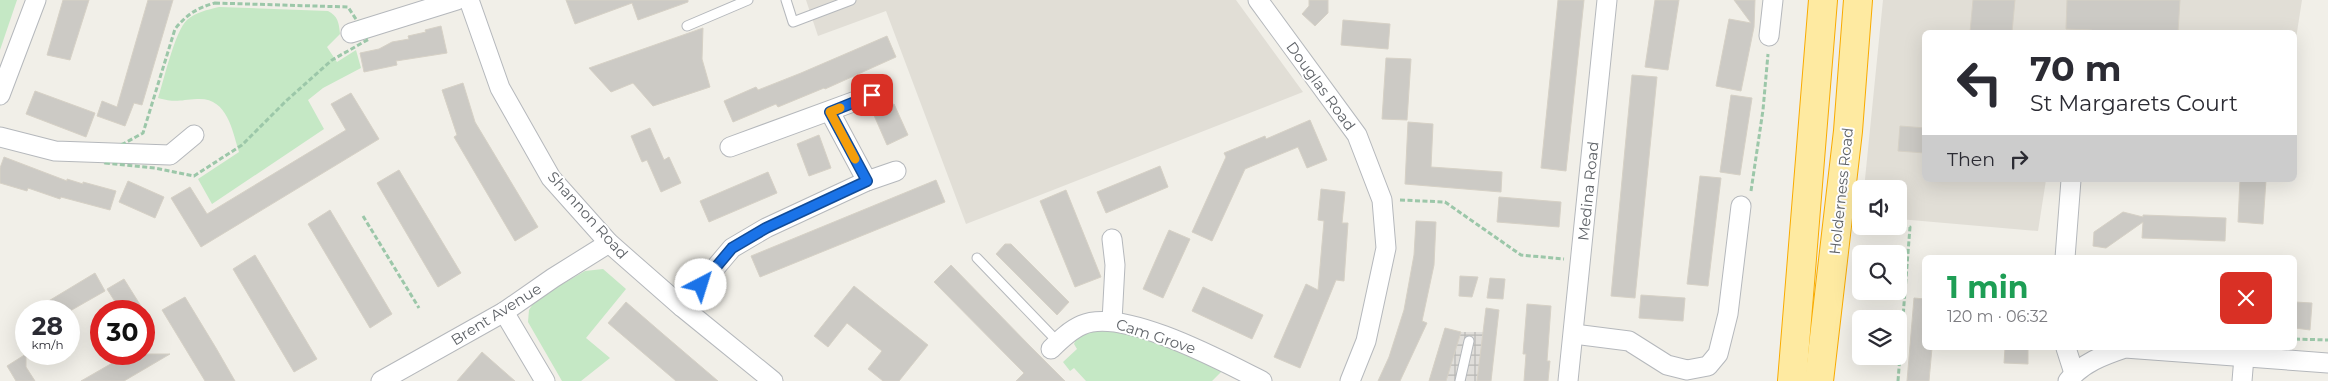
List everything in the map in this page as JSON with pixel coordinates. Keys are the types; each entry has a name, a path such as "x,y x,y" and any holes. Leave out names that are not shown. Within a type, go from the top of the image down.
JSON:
{"highway":[{"path":"1792,381 1824,0"},
{"name":"Holderness Road","path":"1819,381 1848,131 1858,0"}],"street":[{"path":"0,94 36,0"},
{"path":"358,31 457,0"},
{"name":"Shannon Road","path":"469,0 500,88 551,178 609,243 682,307 774,381"},
{"name":"Douglas Road","path":"1258,0 1357,135 1382,200 1386,248 1366,340 1350,381"},
{"name":"Medina Road","path":"1568,381 1607,0"},
{"path":"1769,36 1773,0"},
{"path":"730,147 830,112 872,95"},
{"path":"830,112 867,181"},
{"path":"0,136 55,151 170,155 194,135"},
{"path":"682,307 732,248 766,228 867,181 896,171"},
{"path":"2065,255 2071,182"},
{"path":"1574,334 1629,341 1667,365 1691,376 1708,366 1718,354 1728,314 1745,216"},
{"path":"1112,239 1115,265 1112,321"},
{"name":"Brent Avenue","path":"381,381 504,312 553,278 609,243"},
{"path":"504,312 545,381"},
{"name":"Cam Grove","path":"1055,345 1083,325 1112,321 1149,331 1203,352 1262,381"},
{"path":"2066,350 2071,377 2099,357 2119,350"},
{"path":"2155,350 2328,363"},
{"path":"2242,381 2244,356"}],"lane":[{"path":"687,26 748,0"},
{"path":"786,0 794,22 851,0"},
{"path":"976,258 1055,345"},
{"path":"1460,381 1468,341"}],"path":[{"path":"219,2 348,7 358,31 369,39 332,60 286,101 242,145 194,176 155,168 105,163 101,153 143,133 175,28 185,16 199,7 219,2"},
{"path":"1745,216 1750,199 1763,110 1769,36"},
{"path":"1382,200 1445,202 1521,255 1581,261"},
{"path":"364,216 419,308"},
{"path":"1898,381 1910,227 1907,227"},
{"path":"2297,339 2328,340"}],"shaded area":[{"path":"806,0 1236,0 1303,92 966,224 886,11 818,36"},
{"path":"1883,0 2302,0 2297,32 2297,30 1922,30 1922,182 2046,182 2038,231 1907,220 1907,180 1865,180"},
{"path":"1445,328 1460,332 1496,332 1491,381 1429,381"}],"green space":[{"path":"0,0 17,0 0,50"},
{"path":"219,7 328,11 337,20 340,34 327,47 337,62 356,50 361,68 323,88 308,100 324,129 212,204 198,179 239,152 227,116 215,103 207,100 174,101 158,98 178,34 187,20 194,15"},
{"path":"603,269 626,289 586,338 610,358 581,381 562,381 528,322 529,310 536,299 585,271"},
{"path":"1089,330 1140,333 1224,369 1212,381 1086,381 1074,368 1070,371 1063,362 1077,349 1074,344 1076,339"}],"building":[{"path":"63,0 89,0 70,60 47,55"},
{"path":"148,0 173,0 142,105 134,103 125,126 97,116 102,101 117,107"},
{"path":"566,0 688,0 688,2 638,20 632,3 575,24"},
{"path":"1309,0 1328,0 1328,13 1315,26 1302,14 1309,6"},
{"path":"1558,0 1584,0 1566,171 1541,168"},
{"path":"1655,0 1679,0 1668,70 1645,67"},
{"path":"1734,0 1755,0 1754,27 1741,91 1716,86 1729,19 1751,23"},
{"path":"1973,0 2015,0 2012,30 1970,30"},
{"path":"2067,0 2180,0 2178,30 2066,29"},
{"path":"1343,20 1390,24 1388,49 1341,45"},
{"path":"441,26 447,53 396,61 397,65 364,72 360,53 379,49 392,42 409,39 408,36"},
{"path":"703,28 702,59 710,87 653,106 633,83 611,92 589,68"},
{"path":"887,36 896,57 825,89 778,107 776,104 733,122 724,101 756,87 758,90 801,73"},
{"path":"1386,58 1411,59 1407,120 1382,119"},
{"path":"1632,75 1657,77 1635,298 1611,296"},
{"path":"463,83 475,122 538,227 515,241 454,137 457,135 442,90"},
{"path":"35,91 95,113 86,137 26,114"},
{"path":"351,93 379,139 201,247 171,198 190,187 207,214 346,130 331,104"},
{"path":"1731,95 1752,98 1740,175 1720,172"},
{"path":"894,104 908,135 887,145 873,113"},
{"path":"1310,120 1327,160 1307,168 1298,147 1245,169 1212,241 1192,232 1226,157 1224,153 1265,136 1266,139"},
{"path":"1408,122 1433,124 1431,167 1502,172 1501,192 1405,184"},
{"path":"1900,126 1922,128 1922,153 1898,151"},
{"path":"650,128 664,160 669,157 681,183 661,192 647,160 642,162 631,136"},
{"path":"819,135 831,168 809,176 797,144"},
{"path":"4,157 67,181 67,179 83,184 83,182 116,191 110,210 61,197 60,199 28,188 27,191 0,183 0,168"},
{"path":"1160,166 1168,187 1106,213 1097,192"},
{"path":"399,170 461,273 438,287 377,183"},
{"path":"768,172 777,193 709,222 700,201"},
{"path":"1700,176 1721,178 1708,286 1687,284"},
{"path":"936,180 945,202 760,277 751,256"},
{"path":"128,181 164,197 155,218 119,202"},
{"path":"2240,182 2266,182 2263,224 2238,222"},
{"path":"1321,189 1345,192 1342,223 1348,223 1344,281 1336,280 1300,368 1274,357 1306,284 1318,290 1324,221 1318,220"},
{"path":"1066,190 1101,277 1075,287 1040,201"},
{"path":"1499,197 1561,202 1559,227 1497,222"},
{"path":"330,210 392,314 370,328 308,224"},
{"path":"2123,212 2143,217 2143,215 2226,218 2225,241 2142,238 2143,222 2106,248 2093,246 2094,232"},
{"path":"1416,221 1436,222 1434,265 1422,321 1427,323 1400,381 1378,381 1389,357 1404,310 1414,255"},
{"path":"1169,230 1190,239 1163,298 1143,289"},
{"path":"1005,244 1011,244 1069,302 1057,315 996,254"},
{"path":"255,255 317,359 294,372 233,269"},
{"path":"951,265 1065,381 1016,381 1024,373 934,282"},
{"path":"95,273 105,291 80,305 80,300 50,300"},
{"path":"1460,276 1478,277 1472,297 1459,296"},
{"path":"1490,278 1505,279 1503,299 1487,298"},
{"path":"124,279 137,300 114,300 107,289"},
{"path":"854,286 928,345 899,381 883,381 868,369 882,351 847,323 828,347 814,336"},
{"path":"1203,287 1263,315 1252,339 1192,311"},
{"path":"1641,295 1685,298 1683,321 1639,318"},
{"path":"185,297 235,381 205,381 162,310"},
{"path":"1914,298 1922,299 1922,350 1932,350 1929,381 1907,381"},
{"path":"626,302 718,381 676,381 608,323"},
{"path":"2297,302 2312,303 2310,330 2297,328"},
{"path":"1527,304 1551,306 1547,361 1550,361 1548,381 1524,381 1526,354 1523,354"},
{"path":"1486,308 1499,310 1491,381 1477,381"},
{"path":"1445,328 1461,332 1446,381 1429,381"},
{"path":"2005,350 2028,350 2028,364 2004,363"},
{"path":"482,352 499,367 515,381 457,381"},
{"path":"155,354 170,354 155,363"},
{"path":"15,361 15,365 26,365 35,381 16,381 7,366"},
{"path":"109,365 151,365 124,381 81,381"}],"slow traffic":[{"path":"840,108 830,112 855,159"}],"route":[{"path":"701,285 732,248 766,228 867,181 830,112 872,95"}]}
